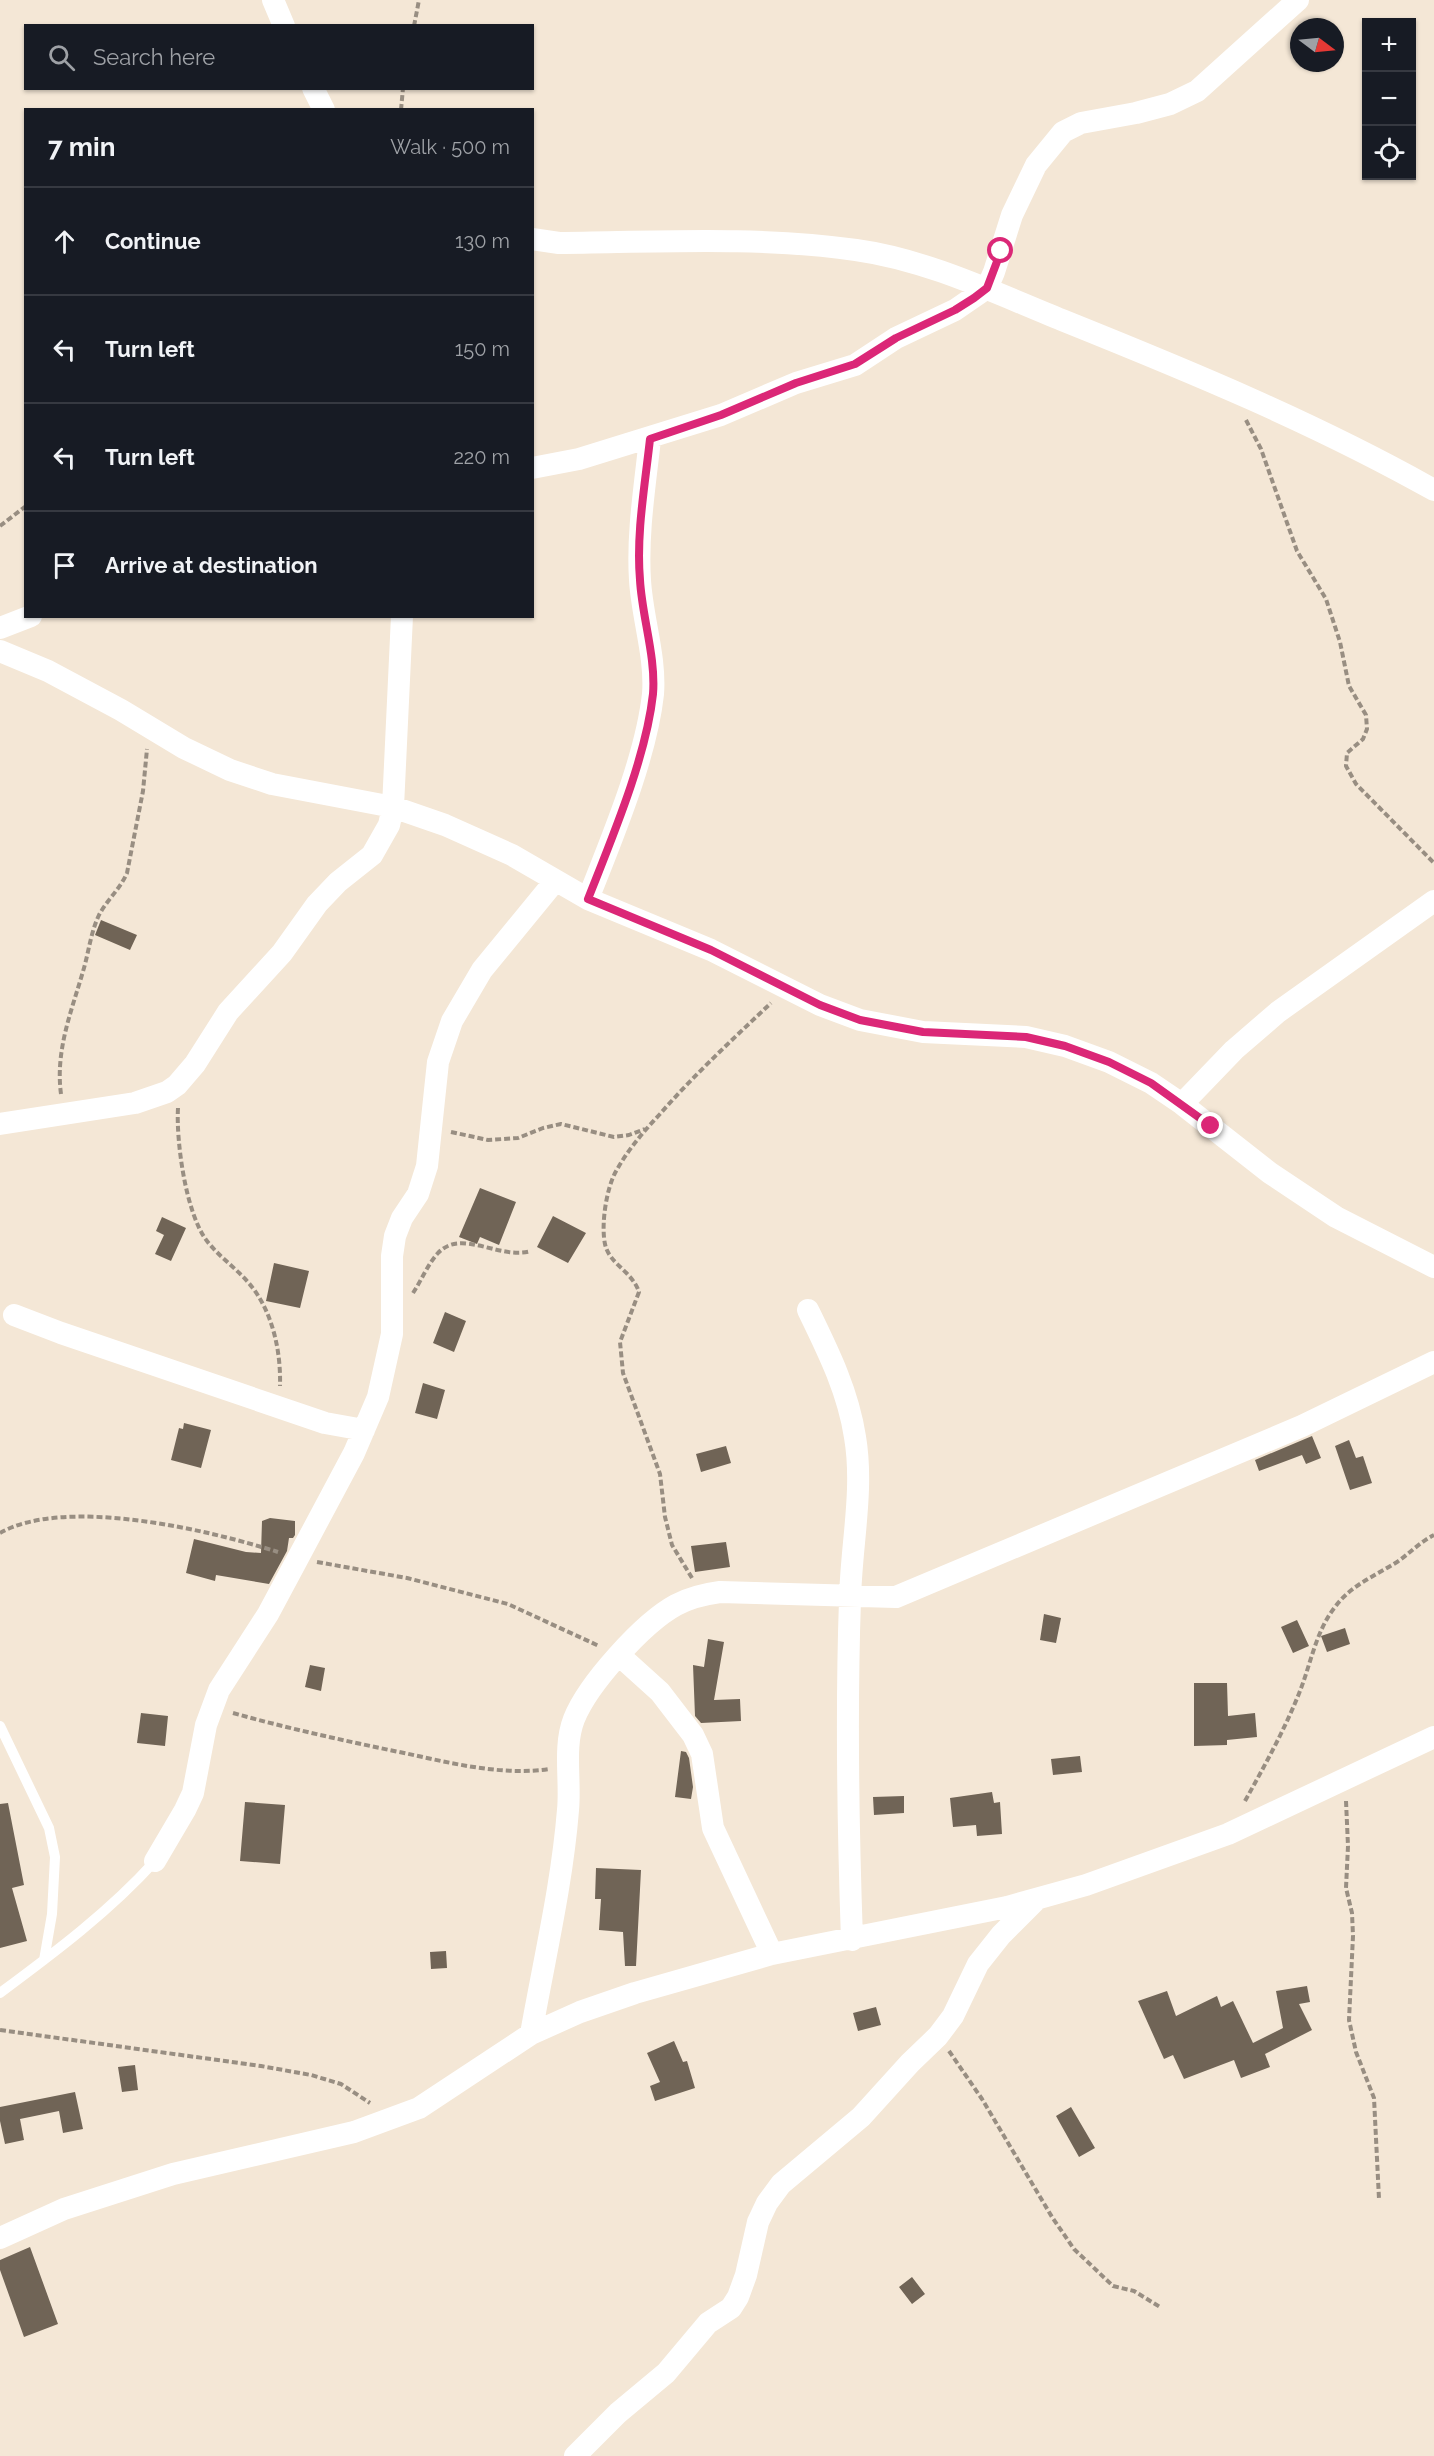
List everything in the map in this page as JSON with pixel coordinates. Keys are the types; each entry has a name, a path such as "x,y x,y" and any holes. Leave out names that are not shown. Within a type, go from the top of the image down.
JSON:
{"street":[{"path":"273,0 283,24"},
{"path":"534,468 579,459 650,439 721,415 796,383 855,364 896,338 955,310 987,288 1012,215 1036,165 1063,132 1081,123 1170,104 1197,91 1298,0"},
{"path":"314,90 323,108"},
{"path":"534,239 559,243 749,242 856,250 910,260 987,288 1229,388 1337,438 1434,490"},
{"path":"588,899 622,808 647,727 653,692 639,579 641,524 650,439"},
{"path":"0,628 26,618"},
{"path":"0,1124 135,1103 166,1092 185,1078 228,1012 282,952 317,904 338,882 372,855 389,825 393,807 402,618"},
{"path":"0,651 48,671 184,748 230,770 272,784 393,807 445,825 484,842 588,899 711,950 820,1005 860,1020 892,1028 923,1032 1026,1037 1065,1046 1109,1062 1141,1078 1182,1104 1270,1173 1336,1217 1434,1267"},
{"path":"155,1861 193,1792 206,1725 212,1707 227,1677 268,1614 298,1558 354,1453 378,1397 392,1334 392,1256 395,1236 428,1166 438,1062 452,1021 482,969 555,881"},
{"path":"1182,1104 1234,1050 1278,1012 1434,901"},
{"path":"808,1310 834,1363 855,1438 859,1473 850,1597 846,1778 852,1940"},
{"path":"14,1315 325,1423 364,1430"},
{"path":"531,2034 568,1810 570,1740 574,1720 583,1702 620,1656 662,1614 678,1604 706,1594 735,1592 896,1597 1302,1426 1434,1362"},
{"path":"620,1656 660,1692 693,1734 702,1754 713,1828 772,1954"},
{"path":"0,2238 64,2209 173,2174 354,2132 419,2108 531,2034 580,2012 635,1994 772,1954 852,1940 1007,1907 1086,1885 1228,1833 1434,1737"},
{"path":"575,2456 618,2413 666,2373 708,2323 731,2308 738,2297 746,2275 758,2222 767,2203 781,2184 875,2103 910,2063 938,2036 953,2016 978,1964 1001,1935 1037,1899"}],"lane":[{"path":"0,1726 49,1828 53,1848 55,1882 44,1960"},
{"path":"0,1993 44,1960 132,1887 155,1861"}],"path":[{"path":"414,24 419,0"},
{"path":"401,108 403,90"},
{"path":"1245,419 1261,449 1297,551 1326,600 1340,642 1349,686 1366,714 1367,729 1363,739 1347,753 1346,766 1349,775 1434,863"},
{"path":"0,526 24,508"},
{"path":"64,1113 58,1072 61,1050 93,928 101,912 122,885 127,873 143,791 149,727"},
{"path":"706,1594 686,1572 672,1545 657,1465 623,1373 620,1342 639,1292 635,1280 615,1263 605,1248 602,1225 614,1175 628,1150 684,1087 787,988"},
{"path":"185,1078 178,1110 178,1141 193,1212 205,1239 251,1286 262,1302 279,1350 279,1407"},
{"path":"433,1127 488,1140 518,1138 561,1124 614,1137 647,1128"},
{"path":"411,1297 436,1255 456,1242 504,1253 520,1254 531,1251"},
{"path":"0,1533 9,1528 46,1518 92,1516 229,1537 298,1558 418,1581 508,1604 620,1656"},
{"path":"1244,1803 1277,1742 1300,1690 1320,1633 1334,1607 1352,1589 1398,1561 1422,1541 1434,1535"},
{"path":"212,1707 310,1734 451,1763 530,1772 569,1766"},
{"path":"1342,1780 1346,1804 1348,1846 1346,1888 1352,1913 1353,1936 1349,2020 1356,2052 1374,2098 1379,2199"},
{"path":"0,2030 311,2075 347,2087 388,2119"},
{"path":"938,2036 982,2099 1052,2217 1074,2248 1113,2286 1134,2291 1160,2307"}],"building":[{"path":"101,920 137,935 130,950 95,935"},
{"path":"480,1188 516,1202 499,1245 480,1237 477,1244 459,1237"},
{"path":"553,1216 586,1233 568,1263 537,1247"},
{"path":"162,1217 186,1228 171,1261 155,1254 164,1235 156,1231"},
{"path":"274,1263 309,1271 300,1308 266,1301"},
{"path":"445,1312 466,1321 454,1352 433,1343"},
{"path":"423,1383 445,1390 437,1419 415,1413"},
{"path":"184,1423 211,1430 201,1468 171,1460 179,1428 183,1429"},
{"path":"1312,1436 1321,1458 1306,1464 1302,1455 1259,1471 1255,1460"},
{"path":"1349,1440 1356,1458 1363,1456 1372,1483 1350,1490 1335,1446"},
{"path":"726,1446 731,1463 701,1472 696,1454"},
{"path":"270,1518 295,1521 295,1535 289,1538 287,1551 269,1584 216,1575 215,1581 186,1573 194,1539 246,1552 261,1553 262,1521"},
{"path":"726,1542 730,1567 695,1572 691,1546"},
{"path":"1044,1614 1061,1618 1056,1643 1040,1640"},
{"path":"1297,1620 1309,1646 1293,1653 1281,1627"},
{"path":"1345,1628 1350,1644 1327,1652 1321,1636"},
{"path":"708,1639 724,1642 714,1700 740,1699 741,1721 701,1723 695,1716 693,1665 704,1667"},
{"path":"310,1665 325,1668 321,1691 305,1687"},
{"path":"1194,1683 1227,1683 1228,1716 1255,1713 1257,1737 1227,1740 1227,1745 1194,1746"},
{"path":"141,1713 168,1716 165,1746 137,1743"},
{"path":"681,1751 686,1752 689,1758 693,1787 691,1799 675,1797"},
{"path":"1080,1756 1082,1772 1053,1775 1051,1759"},
{"path":"992,1792 994,1803 1000,1802 1002,1834 977,1836 976,1825 953,1827 950,1798"},
{"path":"904,1796 904,1813 874,1815 873,1797"},
{"path":"245,1802 285,1805 280,1864 240,1861"},
{"path":"8,1803 24,1885 12,1888 27,1941 0,1948 0,1804"},
{"path":"596,1868 641,1870 636,1966 625,1966 623,1932 599,1930 601,1899 595,1899"},
{"path":"446,1951 447,1968 431,1969 430,1952"},
{"path":"1307,1986 1310,2002 1299,2004 1312,2030 1265,2054 1270,2067 1241,2078 1234,2060 1184,2079 1173,2055 1164,2059 1138,2001 1167,1991 1176,2016 1217,1996 1221,2007 1233,2001 1253,2043 1283,2028 1276,1991"},
{"path":"876,2007 881,2025 858,2031 853,2013"},
{"path":"674,2041 683,2062 687,2061 695,2088 655,2101 650,2086 660,2082 647,2053"},
{"path":"135,2065 138,2090 122,2092 118,2067"},
{"path":"75,2092 83,2129 63,2133 59,2111 20,2119 24,2140 5,2144 0,2121 0,2107"},
{"path":"1071,2107 1095,2148 1079,2157 1056,2116"},
{"path":"30,2247 58,2324 24,2337 0,2270 0,2260"},
{"path":"912,2277 925,2294 912,2304 899,2287"}],"route":[{"path":"1001,251 987,288 955,310 896,338 874,354 855,364 796,383 721,415 650,439 641,524 639,579 650,653 653,692 647,727 622,808 588,899 711,950 820,1005 860,1020 892,1028 923,1032 1026,1037 1065,1046 1109,1062 1151,1083 1211,1126"}]}
